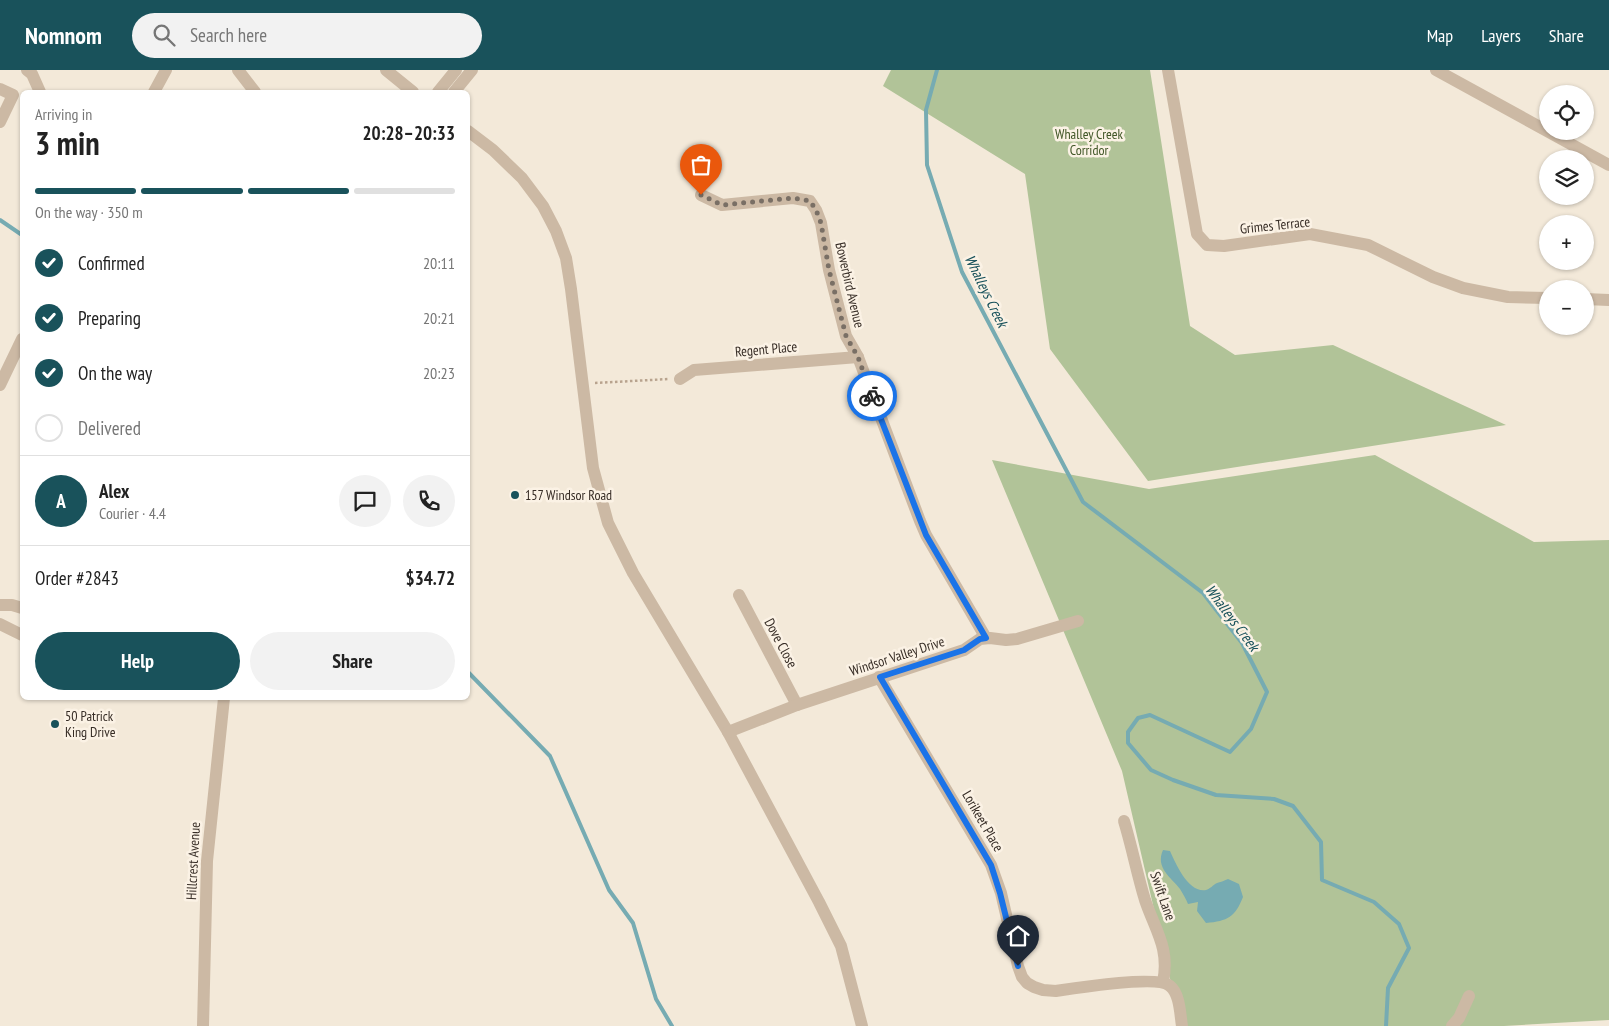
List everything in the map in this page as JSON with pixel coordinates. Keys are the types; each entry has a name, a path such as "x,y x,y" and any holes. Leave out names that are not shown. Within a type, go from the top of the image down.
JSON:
{"street":[{"path":"27,70 32,74 39,90"},
{"path":"155,90 166,70"},
{"path":"238,70 253,90"},
{"path":"386,70 411,90"},
{"path":"440,90 456,70"},
{"path":"456,90 472,70"},
{"name":"Grimes Terrace","path":"1168,70 1197,234 1207,245 1224,246 1310,234 1368,245 1433,277 1463,288 1508,297 1539,298"},
{"path":"1436,70 1609,165"},
{"path":"0,89 13,95 0,122"},
{"path":"470,133 493,150 522,178 543,206 556,231 566,258 571,289 593,468 608,523 633,573 728,732 820,902 841,946 862,1026"},
{"name":"Bowerbird Avenue","path":"701,195 722,205 793,198 810,201 816,210 821,223 829,270 846,336 858,357 926,535 986,638"},
{"path":"1594,299 1609,300"},
{"path":"0,384 20,343"},
{"name":"Regent Place","path":"680,379 694,370 858,357"},
{"name":"Dove Close","path":"739,595 797,705"},
{"path":"0,605 20,607"},
{"path":"986,638 1017,639 1078,621"},
{"path":"0,624 20,634"},
{"name":"Windsor Valley Drive","path":"728,732 797,705 964,650 980,639 986,638"},
{"name":"Lorikeet Place","path":"880,677 991,865 1018,966 1027,983 1043,990 1056,991 1143,982 1163,982"},
{"name":"Hillcrest Avenue","path":"203,1026 206,861 224,700"},
{"name":"Swift Lane","path":"1124,820 1146,901 1163,944 1166,966 1163,982"},
{"path":"1163,982 1169,985 1175,993 1182,1026"},
{"path":"1452,1026 1459,1018 1469,996"}],"path":[{"path":"595,383 680,379"}],"green space":[{"name":"Whalley Creek Corridor","path":"891,70 1150,70 1190,326 1235,355 1333,345 1506,425 1148,481 1050,349 1025,174 883,86"},
{"path":"1375,455 1534,542 1609,540 1609,1020 1504,1026 1181,1026 1122,771 992,460 1149,489"}],"water":[{"path":"1163,850 1170,851 1188,882 1200,890 1206,890 1228,879 1239,884 1243,897 1234,913 1220,921 1206,923 1197,911 1198,902 1188,904 1180,889 1162,867 1161,856"}],"waterway":[{"name":"Whalleys Creek","path":"937,70 926,110 927,165 962,272 1083,502 1203,593 1242,643 1267,692 1251,729 1230,752 1150,715 1138,718 1128,732 1128,743 1151,770 1173,780 1216,795 1274,799 1293,806 1321,842 1322,880 1374,902 1399,924 1409,948 1388,988 1386,1026"},
{"path":"0,220 20,234"},
{"path":"470,674 550,756 609,890 633,923 656,999 672,1026"}],"way so far":[{"path":"701,195 722,205 793,198 810,201 821,223 829,270 846,336 858,357 872,396"}],"place":[{"name":"157 Windsor Road","path":"515,495"},
{"name":"50 Patrick King Drive","path":"55,724"}],"route":[{"path":"872,396 926,535 986,638 980,639 964,650 880,677 991,865 995,874 1018,966"}]}
